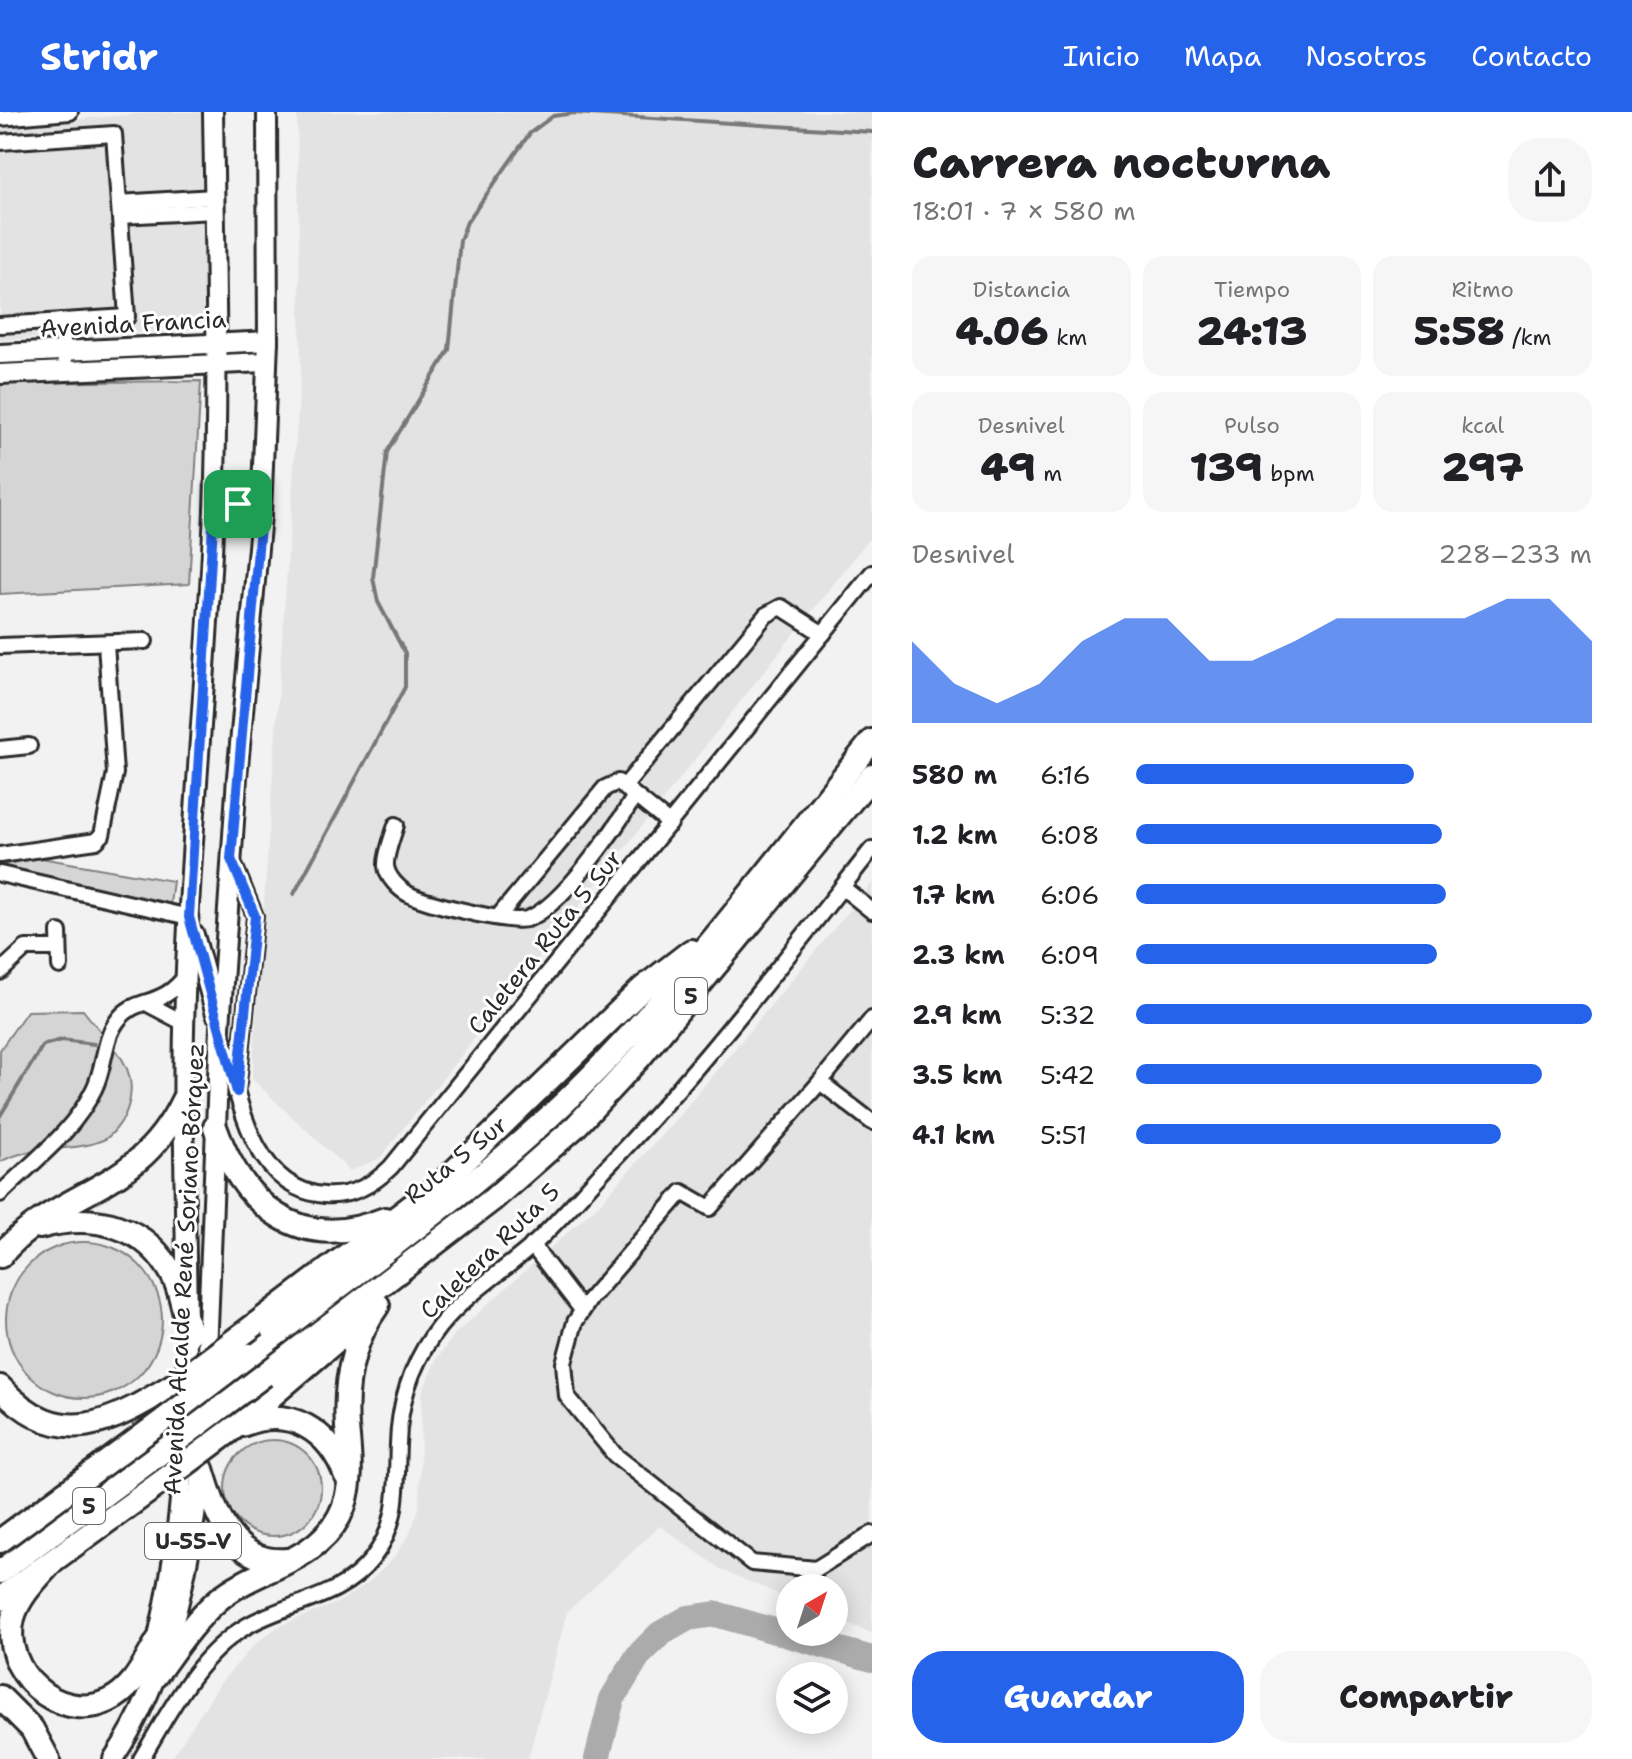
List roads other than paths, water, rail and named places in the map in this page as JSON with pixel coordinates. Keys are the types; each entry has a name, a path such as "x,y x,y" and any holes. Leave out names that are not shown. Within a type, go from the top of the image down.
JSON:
{"highway":[{"name":"Ruta 5 Sur","path":"0,1541 176,1418 249,1355 534,1130 625,1040 717,934 872,741"},
{"name":"5","path":"0,1572 492,1200 575,1127 640,1057 872,776"},
{"path":"0,1387 39,1417 81,1426 123,1415 180,1381 408,1210 497,1133 643,988 717,934"},
{"path":"0,1256 18,1238 52,1213 133,1167 161,1138 183,1100"},
{"path":"215,1127 227,1156 251,1192 276,1216 298,1226 317,1232 348,1230 408,1210"},
{"path":"0,1599 244,1420 378,1305 492,1200"},
{"path":"18,1238 41,1227 69,1221 99,1221 127,1230 152,1247 169,1270 190,1333"},
{"path":"156,1675 219,1599 260,1574 296,1559 324,1538 339,1517 349,1493 347,1407 350,1368 361,1333 378,1305"},
{"path":"244,1420 281,1417 309,1426 335,1452 349,1493"},
{"path":"202,1469 217,1515 235,1542 263,1559 296,1559"},
{"path":"52,1562 19,1604 11,1632 18,1665 38,1690 61,1703 76,1706 108,1700 137,1678 158,1640"},
{"path":"0,1697 32,1729 48,1759"}],"main road":[{"name":"Avenida Alcalde René Soriano Bórquez","path":"156,1675 158,1640 177,1543 176,1418 190,1333 183,1100 184,1023 214,509 216,344 213,112"},
{"name":"Avenida Alcalde René Soriano Bórquez","path":"156,1675 184,1585 202,1469 220,1027 231,859 261,515 268,341 267,112"},
{"name":"Avenida Francia","path":"0,354 268,341"},
{"name":"Avenida Francia","path":"0,374 267,362"},
{"path":"214,509 238,504 261,515"},
{"path":"189,917 220,1027"},
{"name":"U-55-V","path":"113,1759 127,1739 156,1675"}],"street":[{"path":"0,118 70,112"},
{"path":"0,142 114,134 127,317 0,325"},
{"path":"120,209 214,204"},
{"path":"61,321 66,371"},
{"name":"Caletera Ruta 5 Sur","path":"220,1027 237,1092 261,1151 284,1180 307,1192 333,1195 354,1192 374,1182 391,1167 872,573"},
{"path":"396,825 386,866 392,881 408,894 498,917 527,919 548,905 610,838 629,792 766,615 781,607 823,634"},
{"path":"0,646 145,641"},
{"path":"0,855 26,848 96,841 102,835 115,773 106,644"},
{"path":"0,749 29,746"},
{"path":"498,917 605,788 618,782 670,824"},
{"name":"Caletera Ruta 5","path":"141,1759 186,1686 214,1652 254,1622 337,1590 375,1554 395,1515 402,1408 422,1352 449,1315 532,1245 634,1139 872,849"},
{"name":"Caletera Ruta 5 Sur","path":"231,859 255,916 237,1092"},
{"path":"0,874 189,917"},
{"path":"842,887 872,911"},
{"path":"59,932 60,966"},
{"path":"0,972 26,948 59,948"},
{"path":"0,1194 52,1147 79,1116 101,1075 115,1023 129,1009 164,998 187,974"},
{"path":"148,1004 184,1023"},
{"path":"872,1019 710,1208 682,1192 582,1310 570,1335 564,1363 567,1396 615,1455 752,1563 816,1569 872,1534"},
{"path":"820,1082 872,1122"},
{"path":"532,1245 582,1310"}],"waterway":[{"path":"294,894 405,687 405,653 378,602 373,578 387,452 449,350 460,240 467,222 530,133 553,116 575,113 872,132"},
{"path":"0,1116 43,1045 62,1040 94,1044"},
{"path":"597,1759 612,1699 638,1656 660,1634 688,1618 716,1614 872,1659"}]}
